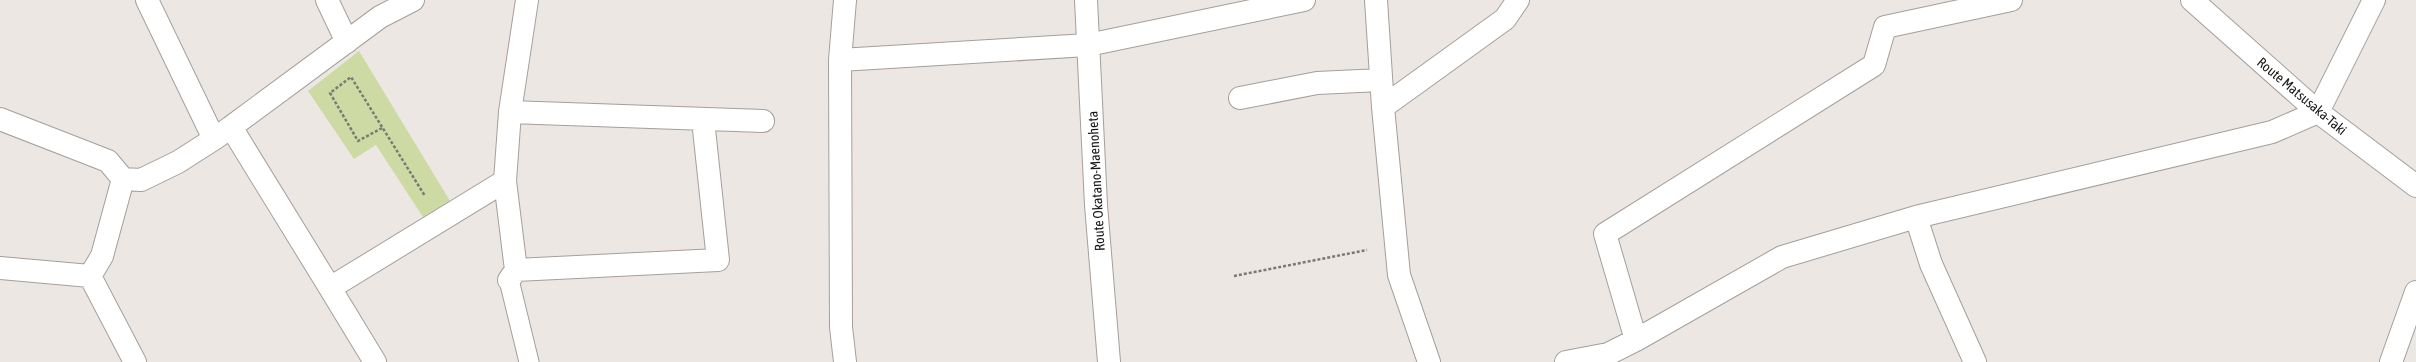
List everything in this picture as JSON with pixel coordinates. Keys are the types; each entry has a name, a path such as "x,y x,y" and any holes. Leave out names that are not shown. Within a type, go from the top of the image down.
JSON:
{"street":[{"path":"146,0 223,133 330,288 375,362"},
{"path":"327,0 347,42"},
{"path":"0,119 108,161 122,179 141,180 178,162 223,133 380,17 413,0"},
{"path":"527,0 510,112 505,181 513,275 718,260 703,120"},
{"path":"845,0 840,60 841,327 845,362"},
{"name":"Route Okatano-Maenoheta","path":"1086,0 1096,206 1109,362"},
{"path":"840,60 1088,45 1304,0"},
{"path":"1376,0 1383,107 1399,275 1428,362"},
{"path":"1383,107 1505,19 1518,0"},
{"path":"1636,340 1605,234 1874,64 1885,27 2011,0"},
{"name":"Route Matsusaka-Taki","path":"2192,0 2318,112 2416,186"},
{"path":"1566,362 1608,354 1636,340 1782,257 1916,217 2272,132 2318,112 2374,0"},
{"path":"1240,98 1317,83 1381,80"},
{"path":"510,112 763,121"},
{"path":"90,276 102,256 122,179"},
{"path":"330,288 505,181"},
{"path":"1916,217 1931,264 1975,362"},
{"path":"0,268 90,276"},
{"path":"90,276 135,362"},
{"path":"2391,362 2416,292"}],"lane":[{"path":"513,275 530,362"}],"path":[{"path":"382,128 358,141 330,93 351,77 440,220"},
{"path":"1234,276 1396,244"}],"green space":[{"path":"359,51 450,201 423,217 376,145 354,159 308,91"}]}
